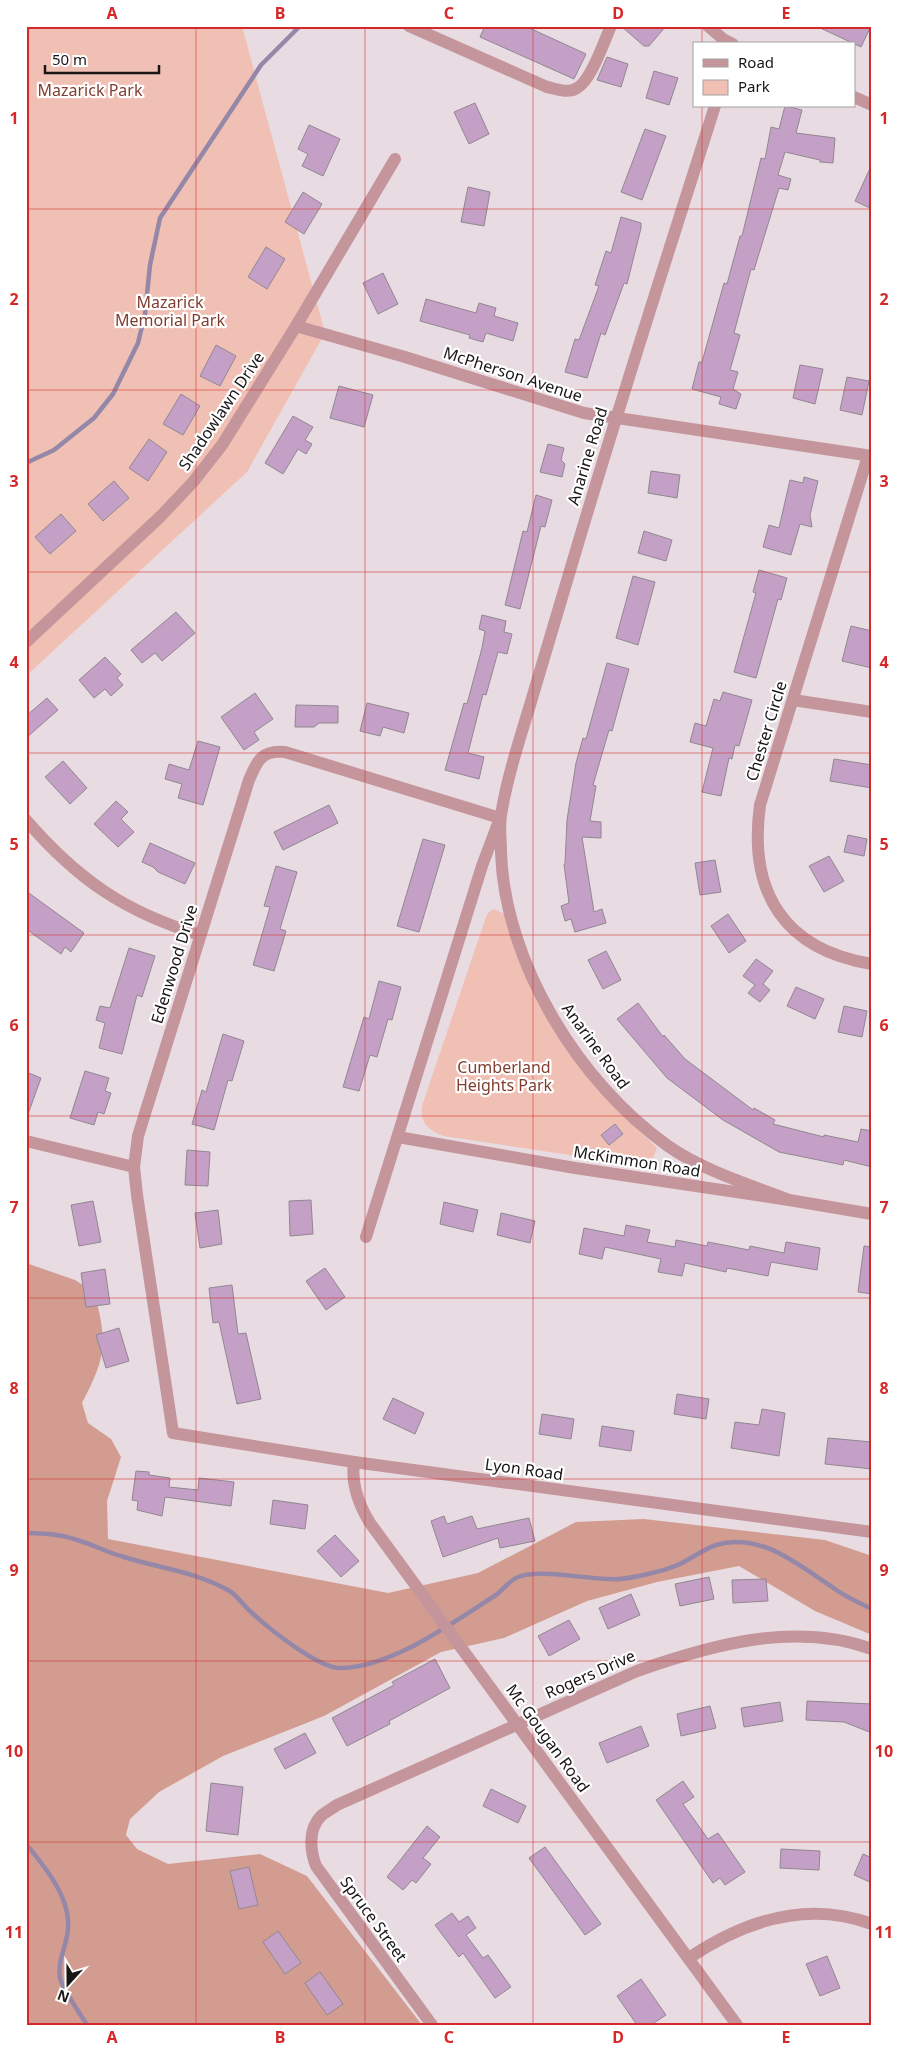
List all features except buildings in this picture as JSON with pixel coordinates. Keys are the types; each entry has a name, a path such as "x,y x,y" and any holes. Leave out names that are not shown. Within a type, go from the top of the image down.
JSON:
{"street":[{"path":"409,26 547,86 565,91 578,88 587,78 611,26"},
{"path":"708,26 729,42"},
{"path":"856,98 872,104"},
{"name":"Anarine Road","path":"366,1237 479,875 500,818 518,744 615,418 714,108"},
{"name":"Shadowlawn Drive","path":"26,642 162,516 194,482 222,445 296,326 394,159"},
{"name":"McPherson Avenue","path":"296,326 405,357 584,413 870,456"},
{"name":"Chester Circle","path":"870,456 760,806 757,847 764,881 780,915 795,931 811,944 836,956 872,964"},
{"path":"792,700 872,712"},
{"name":"Edenwood Drive","path":"173,1433 134,1167 138,1136 249,780 257,761 265,754 275,751 285,752 500,818"},
{"name":"Anarine Road","path":"500,818 502,874 507,905 516,935 531,974 550,1011 572,1047 597,1080 633,1118 670,1148 709,1169 789,1200"},
{"path":"26,820 70,867 95,886 150,917 200,936"},
{"name":"McKimmon Road","path":"398,1136 575,1168 872,1214"},
{"path":"26,1141 134,1167"},
{"name":"Lyon Road","path":"173,1433 354,1462 872,1532"},
{"name":"Mc Gougan Road","path":"354,1462 352,1475 357,1495 370,1523 737,2025"},
{"name":"Rogers Drive","path":"315,1826 320,1817 337,1805 637,1671 676,1657 717,1646 768,1638 810,1636 841,1640 872,1649"},
{"name":"Spruce Street","path":"315,1826 310,1846 316,1866 432,2025"},
{"path":"689,1958 710,1943 738,1929 768,1919 788,1915 830,1914 851,1917 872,1924"}],"green space":[{"name":"Mazarick Memorial Park","path":"26,26 242,26 325,333 247,472 26,676"},
{"name":"Cumberland Heights Park","path":"494,909 510,917 520,958 615,1107 657,1148 651,1162 643,1166 444,1136 426,1125 422,1117 422,1106 486,917"}],"shaded area":[{"path":"26,1263 75,1280 94,1292 103,1337 102,1349 96,1373 82,1403 88,1423 111,1439 121,1457 107,1501 108,1539 388,1593 478,1573 576,1522 644,1519 825,1540 872,1556 872,1635 815,1611 739,1566 657,1582 587,1601 504,1638 441,1652 324,1716 223,1756 159,1792 130,1819 126,1835 137,1849 168,1864 260,1854 307,1876 422,2025 26,2025"}],"waterway":[{"path":"26,463 54,450 94,418 113,394 138,343 145,314 150,265 160,218 261,65 300,26"},
{"path":"26,1533 52,1534 71,1538 115,1554 202,1578 231,1592 259,1619 307,1655 332,1667 341,1668 361,1666 402,1652 442,1630 496,1595 518,1577 553,1574 620,1579 670,1568 711,1547 733,1542 749,1543 780,1554 844,1595 872,1609"},
{"path":"26,1844 55,1884 65,1906 68,1917 68,1929 60,1965 60,1978 68,1995 87,2025"}],"park label":[{"name":"Mazarick Park","path":"90,90"}]}
